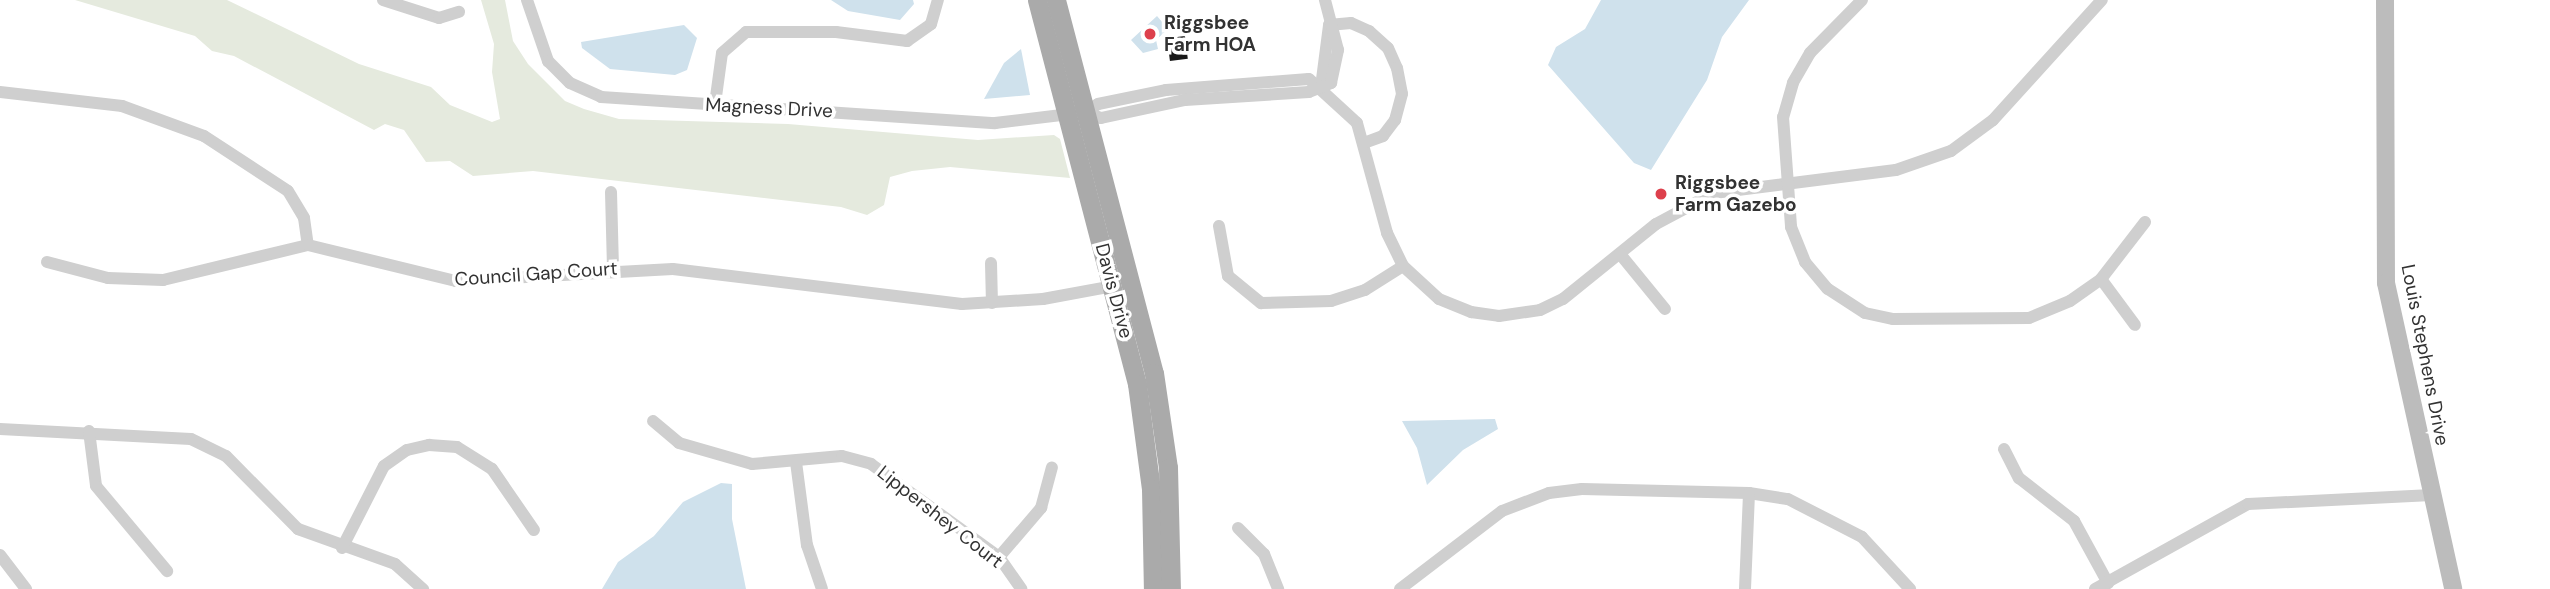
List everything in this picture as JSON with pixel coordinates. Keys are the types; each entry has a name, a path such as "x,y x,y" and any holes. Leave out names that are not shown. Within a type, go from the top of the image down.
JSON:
{"main road":[{"name":"Davis Drive","path":"1037,0 1076,114 1154,373 1168,468 1171,589"},
{"name":"Davis Drive","path":"1056,0 1076,114 1145,434 1153,589"}],"street":[{"path":"383,0 439,18 459,12"},
{"name":"Magness Drive","path":"527,0 548,61 587,93 995,123 1076,114 1132,96 1203,85 1309,79 1321,87"},
{"path":"715,104 719,60 738,36 755,31 836,32 907,41 928,29 938,0"},
{"path":"1325,0 1329,25 1321,87 1347,109 1364,143 1387,233 1403,266 1454,306 1511,316 1563,299 1619,254 1695,201 1732,188 1909,167 1951,151 1993,120 2102,0"},
{"path":"1862,0 1810,53 1793,83 1783,117 1791,227 1805,262 1828,289 1865,313 1909,321 2016,320 2056,308 2101,279 2145,222"},
{"name":"Louis Stephens Drive","path":"2385,0 2384,264 2453,589"},
{"path":"1329,25 1351,23 1380,39 1401,82 1400,108 1390,129 1364,143"},
{"path":"0,92 122,106 204,136 288,191 304,218 308,245"},
{"path":"611,192 613,268"},
{"path":"1219,226 1228,276 1261,303 1340,299 1403,266"},
{"name":"Council Gap Court","path":"47,262 108,278 163,280 308,245 456,281 613,268 733,273 923,301 992,303 1112,286"},
{"path":"1619,254 1665,309"},
{"path":"991,263 992,303"},
{"path":"2101,279 2135,325"},
{"name":"Lippershey Court","path":"653,421 666,437 752,464 842,456 870,464 999,557 1021,589"},
{"path":"0,429 174,435 210,447 246,473 298,529 342,548 395,564 423,589"},
{"path":"89,431 96,486 167,571"},
{"path":"342,548 383,466 407,450 429,445 457,447 492,469 534,530"},
{"path":"2004,449 2018,478 2083,531 2108,583"},
{"path":"796,462 806,537 822,589"},
{"path":"999,557 1041,508 1052,467"},
{"path":"1405,588 1487,520 1549,493 1749,493 1788,499 1844,524 1879,552 1910,589"},
{"path":"1745,589 1749,493"},
{"path":"2095,589 2248,504 2432,495"},
{"path":"1238,528 1264,554 1278,589"},
{"path":"0,555 26,589"}],"shaded area":[{"path":"75,0 227,0 359,64 431,87 450,105 492,122 500,119 492,72 494,44 481,0 505,0 513,41 528,64 565,101 584,109 619,119 788,124 978,140 1054,135 1060,139 1070,178 950,167 912,171 890,177 884,205 867,215 841,207 533,171 473,176 450,161 426,162 404,130 385,124 374,130 234,56 212,51 195,36"}],"water":[{"path":"831,0 913,0 914,4 900,20 848,11"},
{"path":"1601,0 1749,0 1722,37 1707,80 1651,170 1634,163 1548,65 1556,47 1585,29"},
{"name":"Riggsbee Farm HOA","path":"1157,16 1168,29 1156,40 1158,49 1143,53 1131,40"},
{"path":"684,25 697,38 687,70 675,75 610,69 582,48 581,42"},
{"path":"1021,49 1030,95 984,99 1004,63"},
{"path":"1495,419 1498,429 1463,450 1427,485 1417,448 1402,421"},
{"path":"721,483 732,484 732,519 746,589 602,589 618,562 654,536 683,502"}],"building":[{"path":"1185,36 1188,59 1170,61 1167,38"}],"place":[{"name":"Riggsbee Farm HOA","path":"1150,34"},
{"name":"Riggsbee Farm Gazebo","path":"1661,194"}]}
